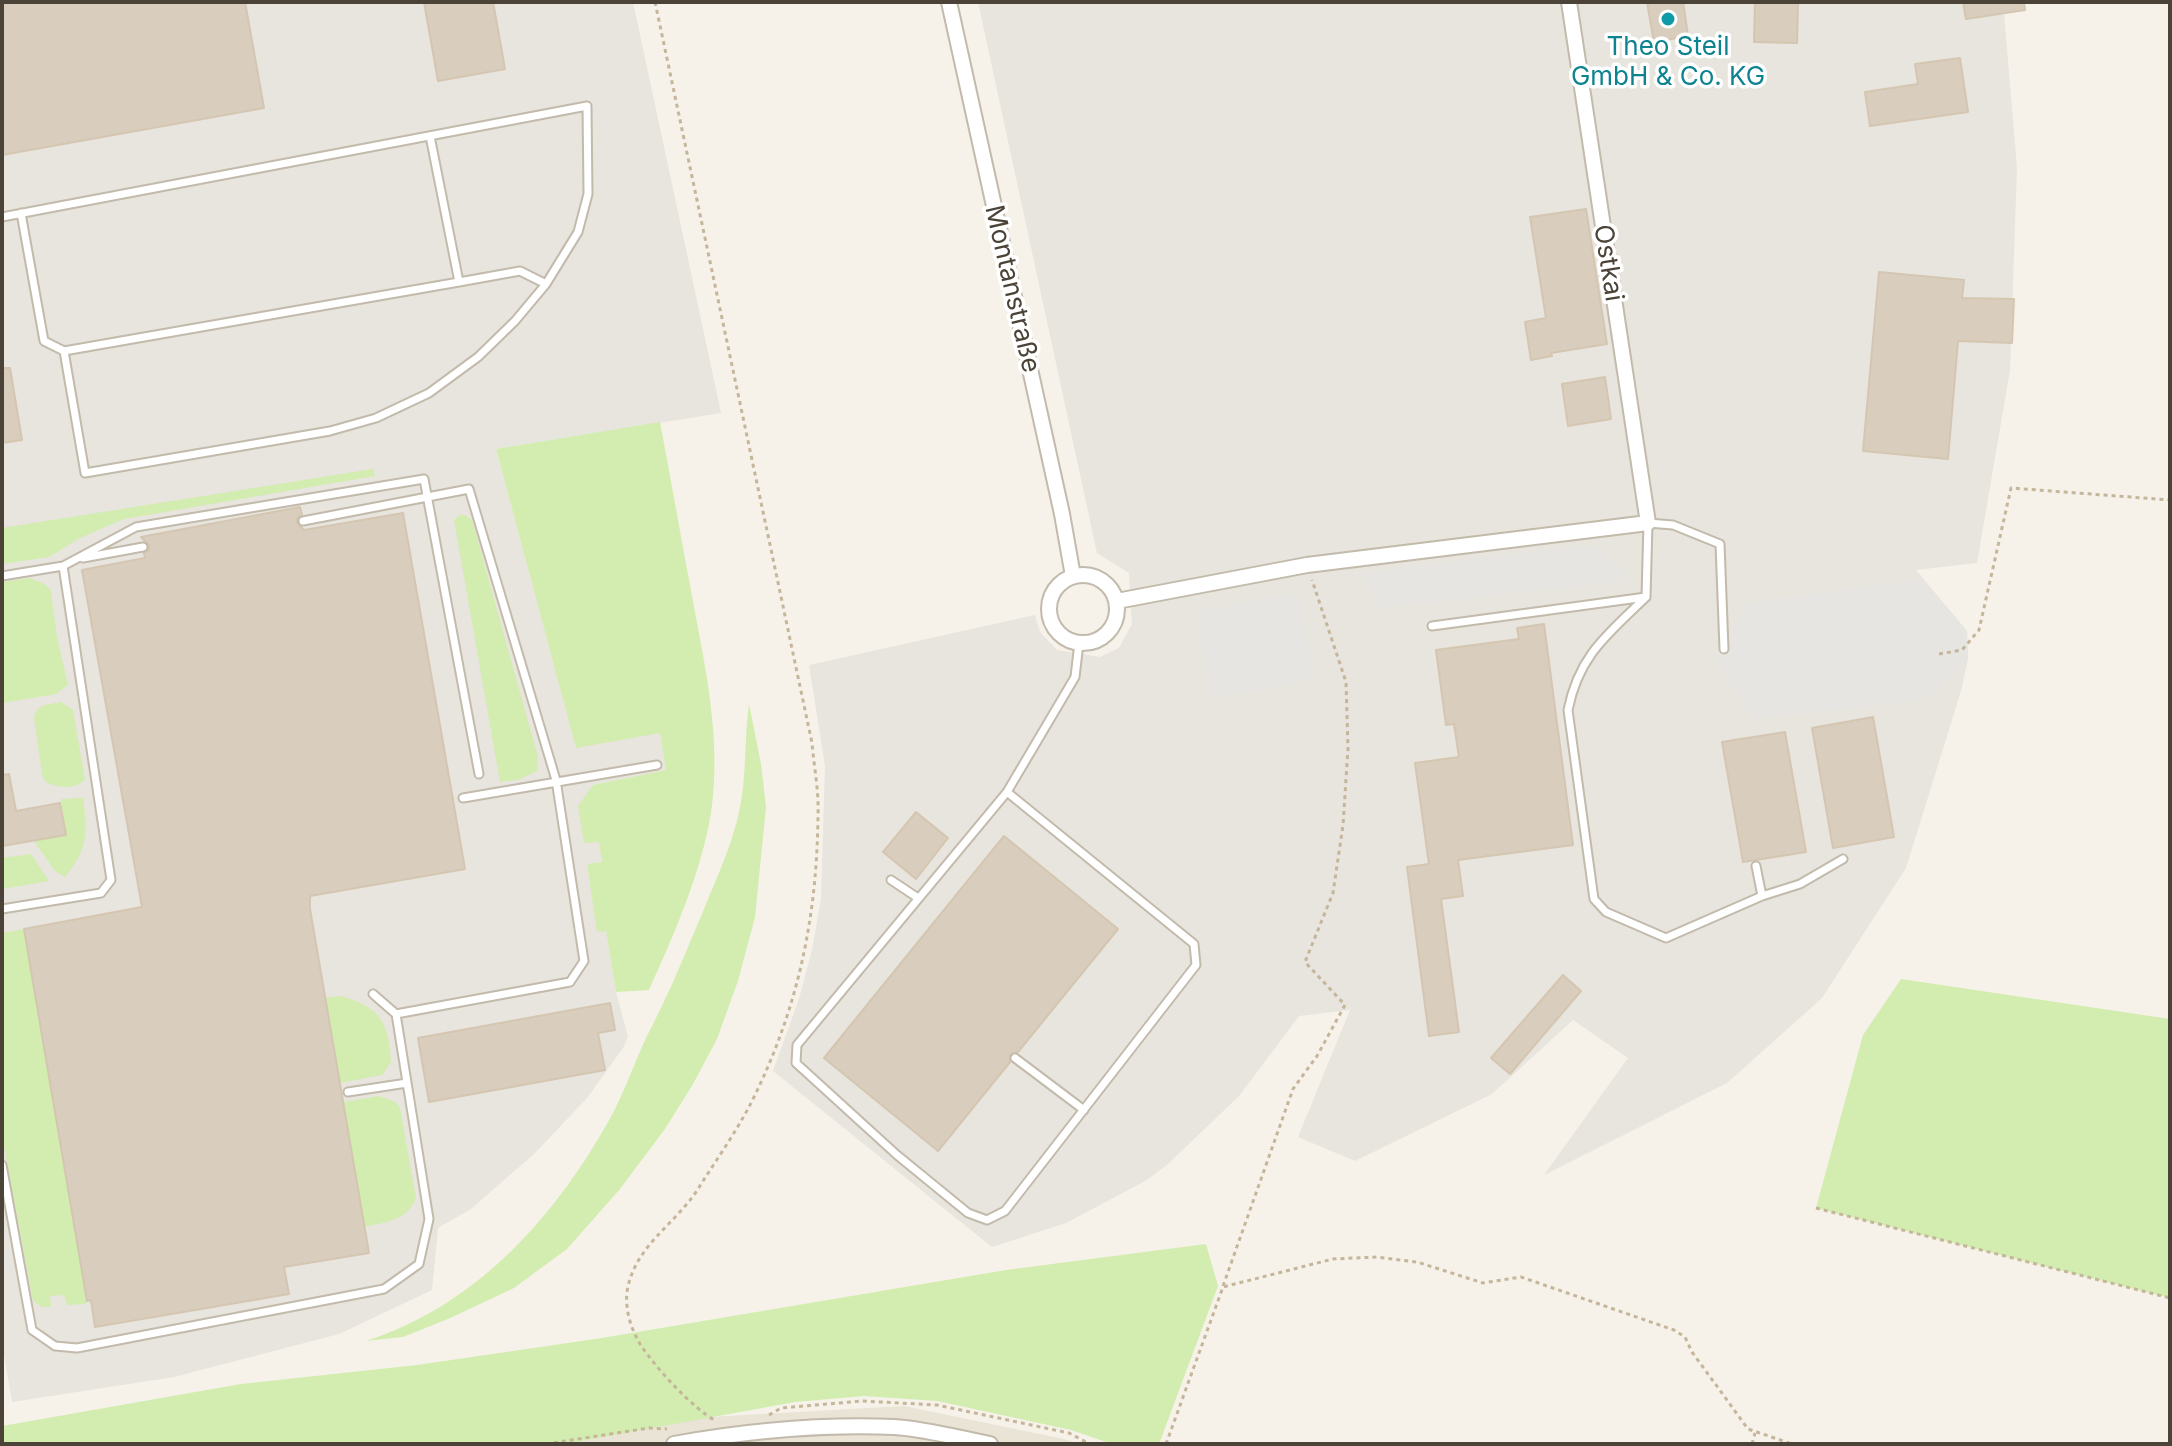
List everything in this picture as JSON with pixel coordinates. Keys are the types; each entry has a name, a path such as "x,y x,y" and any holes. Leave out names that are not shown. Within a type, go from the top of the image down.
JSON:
{"street":[{"name":"Montanstraße","path":"949,2 1059,498 1073,576"},
{"name":"Ostkai","path":"1569,2 1648,523"},
{"path":"1117,601 1307,565 1587,533 1648,523"},
{"path":"1073,576 1096,577 1106,583 1117,601 1117,613 1110,630 1090,642 1079,643 1065,637 1056,629 1049,608 1055,590 1073,576"},
{"path":"674,1444 817,1427 896,1427 990,1444"}],"lane":[{"path":"2,217 587,106 588,194 578,232 546,284 515,321 478,357 429,393 376,418 330,431 85,473 64,351"},
{"path":"430,136 459,282"},
{"path":"21,213 44,341 64,351 520,271 546,284"},
{"path":"2,576 63,566 136,527 424,479 479,774"},
{"path":"303,521 469,489 556,780 584,961 570,982 396,1014"},
{"path":"1724,649 1720,544 1673,525 1648,523 1646,597 1596,646 1573,684 1568,710 1594,899 1606,912 1666,938 1762,896 1800,884 1843,859"},
{"path":"73,560 143,547"},
{"path":"2,909 101,893 111,880 63,566"},
{"path":"1432,626 1646,597"},
{"path":"1007,792 1194,944 1196,965 1005,1211 987,1220 968,1213 897,1155 796,1063 797,1045 1007,792 1075,677 1079,643"},
{"path":"463,798 657,765"},
{"path":"1756,866 1762,896"},
{"path":"891,880 918,898"},
{"path":"2,1165 32,1330 55,1346 77,1348 384,1289 419,1264 429,1219 396,1014 373,994"},
{"path":"1015,1058 1084,1110"},
{"path":"348,1092 407,1083"}],"path":[{"path":"655,2 812,743 819,812 808,943 777,1048 750,1104 694,1195 640,1254 627,1291 628,1317 641,1345 709,1417 738,1438"},
{"path":"1939,654 1962,650 1979,630 2011,488 2170,500"},
{"path":"1166,1444 1293,1089 1317,1056 1345,1005 1305,962 1333,893 1343,825 1348,748 1346,682 1307,565"},
{"path":"1816,1208 2170,1298"},
{"path":"1223,1287 1333,1259 1377,1257 1417,1262 1483,1283 1521,1277 1674,1330 1685,1337 1692,1352 1748,1429 1792,1444"},
{"path":"1752,1444 1755,1433"}],"shaded area":[{"path":"2,2 633,2 721,413 496,449 576,747 660,732 667,770 593,785 602,862 587,865 598,932 606,930 616,992 628,1037 623,1048 587,1098 534,1154 471,1209 438,1228 432,1290 339,1334 174,1377 12,1402 2,1343"},
{"path":"978,2 2003,2 2017,168 2010,370 1977,563 1916,570 1967,631 1968,659 1961,691 1906,868 1822,998 1727,1083 1544,1175 1628,1058 1573,1020 1492,1094 1355,1161 1298,1137 1350,1010 1299,1016 1239,1096 1147,1180 1066,1223 992,1247 773,1071 799,999 821,899 825,766 809,665 1035,615 1040,632 1057,650 1100,657 1119,648 1132,624 1129,573 1097,553"},
{"path":"1592,545 1625,568 1627,581 1378,608 1361,573"},
{"path":"1923,579 1967,631 1968,659 1925,700 1753,719 1716,661 1747,603"},
{"path":"1298,592 1315,679 1212,699 1195,612"},
{"path":"904,1406 1079,1444 565,1444 709,1417"}],"green space":[{"path":"660,422 707,676 713,731 714,785 711,813 694,881 649,990 616,992 606,931 597,932 587,864 602,862 599,842 584,843 578,806 593,785 666,770 660,733 576,748 496,449"},
{"path":"373,469 375,476 124,519 80,538 49,557 2,564 2,528"},
{"path":"460,515 472,520 538,757 537,771 518,780 500,782 454,520"},
{"path":"30,578 46,585 51,591 57,638 68,685 56,694 2,703 2,582"},
{"path":"61,702 73,710 85,780 66,787 45,781 34,718 41,707"},
{"path":"749,704 766,807 755,917 738,981 717,1039 693,1084 665,1129 620,1189 567,1249 514,1288 448,1319 403,1337 366,1341 407,1325 479,1280 540,1220 591,1150 618,1104 728,849 742,799"},
{"path":"83,798 86,821 82,849 65,877 55,871 34,841 65,835 61,799"},
{"path":"31,854 49,881 2,889 2,858"},
{"path":"24,929 86,1304 67,1305 64,1295 50,1296 51,1307 42,1307 33,1301 2,1136 2,933"},
{"path":"1901,979 2170,1019 2170,1298 1816,1208 1863,1035"},
{"path":"340,996 365,1005 380,1018 388,1036 391,1062 382,1075 339,1083 325,998"},
{"path":"379,1096 396,1102 400,1108 416,1198 401,1216 364,1227 343,1102"},
{"path":"1206,1244 1218,1286 1159,1444 1112,1444 1071,1430 937,1401 864,1396 795,1402 565,1444 2,1444 2,1426 241,1384 417,1365 602,1338 1006,1270"}],"building":[{"path":"2,2 245,2 264,108 2,155"},
{"path":"424,2 493,2 505,69 438,81"},
{"name":"Theo Steil GmbH & Co. KG","path":"1647,2 1683,2 1688,36 1654,42"},
{"path":"1755,2 1798,2 1797,43 1754,42"},
{"path":"1963,2 2024,2 2025,10 1966,19"},
{"path":"1960,58 1968,112 1870,126 1865,92 1918,84 1915,64"},
{"path":"1586,209 1607,344 1551,353 1552,356 1531,360 1525,322 1546,318 1530,217"},
{"path":"1879,272 1964,280 1962,298 2014,299 2012,343 1958,341 1948,459 1863,451"},
{"path":"2,368 10,368 22,440 2,443"},
{"path":"1605,377 1611,419 1568,426 1562,384"},
{"path":"300,507 302,515 297,518 297,523 304,530 403,513 465,869 310,896 369,1253 284,1267 289,1294 95,1327 91,1300 87,1301 24,929 142,907 82,570 145,558 144,553 149,550 149,545 141,537"},
{"path":"1544,624 1573,845 1458,860 1463,896 1441,899 1459,1032 1429,1036 1407,867 1429,864 1415,763 1459,757 1454,724 1446,725 1436,650 1519,639 1517,628"},
{"path":"1873,717 1894,837 1833,848 1812,728"},
{"path":"1785,732 1806,852 1743,862 1722,742"},
{"path":"9,774 16,811 60,803 66,835 2,846 2,775"},
{"path":"916,812 948,838 916,879 883,852"},
{"path":"1004,836 1118,929 1018,1052 1010,1054 1010,1062 938,1151 824,1058"},
{"path":"1563,975 1581,991 1510,1074 1491,1058"},
{"path":"610,1003 615,1030 598,1033 605,1070 429,1102 418,1038"}],"place":[{"name":"Theo Steil GmbH & Co. KG","path":"1668,19"}]}
